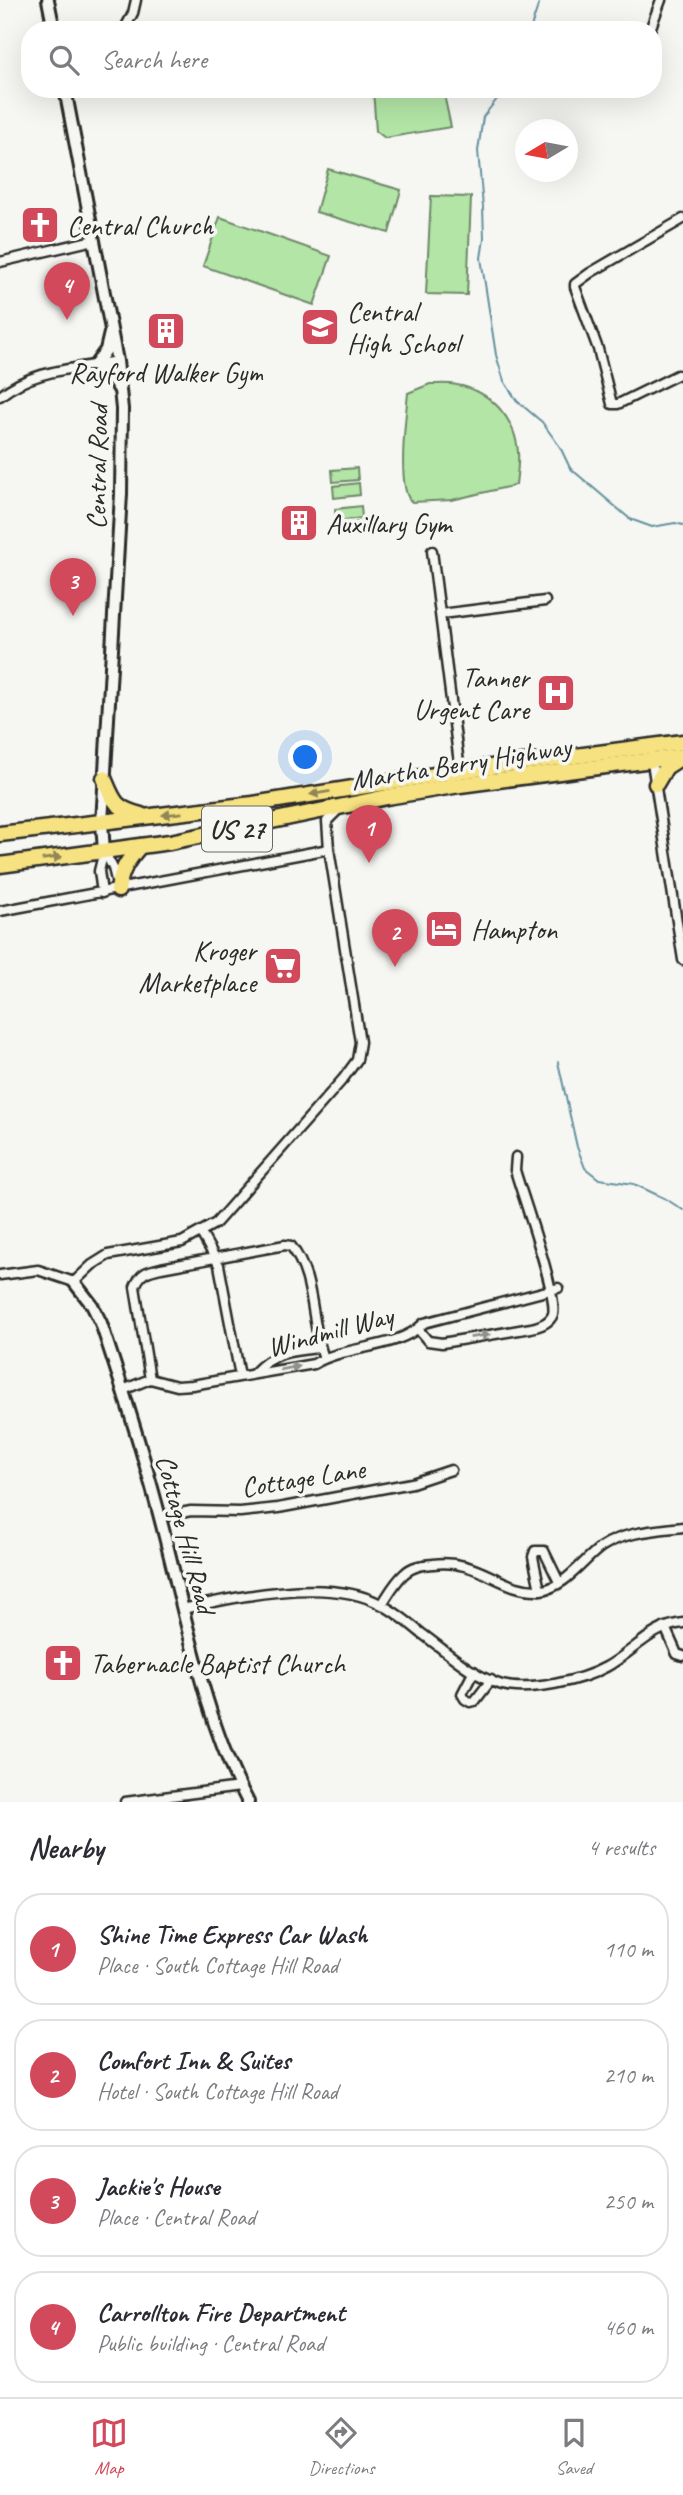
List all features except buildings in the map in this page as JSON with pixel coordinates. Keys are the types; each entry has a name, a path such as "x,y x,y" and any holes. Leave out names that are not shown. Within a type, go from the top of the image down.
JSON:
{"highway":[{"name":"Martha Berry Highway","path":"0,865 193,838 343,807 460,778 627,763 683,742"},
{"name":"Martha Berry Highway","path":"0,835 651,753 683,756"},
{"path":"627,763 644,770 656,785 666,767 683,756"},
{"path":"104,778 114,803 119,808 146,817"},
{"path":"118,890 120,872 140,846"}],"street":[{"path":"48,0 52,21"},
{"path":"128,21 136,0"},
{"path":"653,21 661,0"},
{"name":"Central Road","path":"67,98 117,361 123,435 104,778 104,851 99,871 102,893"},
{"path":"677,375 618,404 612,404 575,284 590,272 680,221"},
{"path":"0,262 94,240"},
{"path":"95,365 106,350 111,328"},
{"path":"0,396 15,385 39,375 117,361"},
{"path":"95,365 109,374 121,391"},
{"path":"432,551 460,778"},
{"path":"441,614 545,601"},
{"path":"651,753 683,960"},
{"path":"0,1275 38,1270 74,1282 92,1265 108,1255 182,1241 201,1233 231,1208 357,1060 360,1042 326,833 327,821 343,807"},
{"path":"303,815 320,822 326,833"},
{"path":"0,911 329,849"},
{"name":"Central Road","path":"104,851 113,868 118,890"},
{"path":"516,1157 515,1170 555,1289"},
{"path":"201,1233 219,1265 240,1376"},
{"path":"123,1390 150,1379 135,1287 139,1277 146,1272 215,1256 273,1246 290,1246 296,1252 310,1292 324,1358"},
{"name":"Cottage Hill Road","path":"74,1282 98,1314 160,1517 208,1699 248,1802"},
{"name":"Windmill Way","path":"150,1379 177,1386 314,1364 324,1358 376,1347 418,1329 424,1323 555,1289 554,1311 541,1326 442,1343 428,1340 418,1329"},
{"name":"Windmill Way","path":"254,1373 267,1360 280,1354 320,1348"},
{"name":"Cottage Lane","path":"160,1517 191,1511 240,1512 278,1508 412,1483 451,1470"},
{"path":"382,1604 403,1574 417,1566 450,1561 468,1565 516,1587 540,1590 575,1573 600,1548 619,1538 683,1527"},
{"path":"540,1590 533,1557 535,1551 544,1551 559,1582"},
{"path":"183,1609 227,1598 282,1591 340,1592 382,1604 474,1671 491,1680 502,1685 530,1686 580,1679 607,1667 665,1627 683,1623"},
{"path":"665,1627 677,1654 683,1656"},
{"path":"474,1671 462,1694 470,1702 475,1701 491,1680"},
{"path":"125,1802 240,1787"}],"green space":[{"path":"374,98 445,99 451,127 385,138 376,131"},
{"path":"328,169 401,190 389,233 316,212"},
{"path":"431,196 471,197 467,295 426,294"},
{"path":"220,217 331,256 314,305 203,266"},
{"path":"430,384 451,384 469,388 499,408 516,440 516,485 452,500 412,502 407,495 403,468 408,393"},
{"path":"357,468 358,480 333,482 332,470"},
{"path":"359,483 360,495 334,498 333,486"},
{"path":"361,506 362,518 336,521 335,509"},
{"path":"362,522 363,534 338,536 337,524"}],"waterway":[{"path":"533,21 540,0"},
{"path":"498,98 483,117 478,151 484,239 481,258 496,355 504,381 517,401 542,422 560,447 570,468 630,519 652,527 675,523 683,525"},
{"path":"558,1062 577,1147 585,1168 599,1179 634,1184 683,1210"}],"place":[{"name":"Central Church","path":"40,225"},
{"name":"Carrollton Fire Department","path":"67,320"},
{"name":"Central High School","path":"320,327"},
{"name":"Rayford Walker Gym","path":"166,331"},
{"name":"Auxillary Gym","path":"299,523"},
{"name":"Jackie's House","path":"73,616"},
{"name":"Tanner Urgent Care","path":"556,693"},
{"name":"Shine Time Express Car Wash","path":"369,863"},
{"name":"Hampton","path":"444,929"},
{"name":"Kroger Marketplace","path":"283,966"},
{"name":"Comfort Inn & Suites","path":"395,967"},
{"name":"Tabernacle Baptist Church","path":"63,1663"}]}
